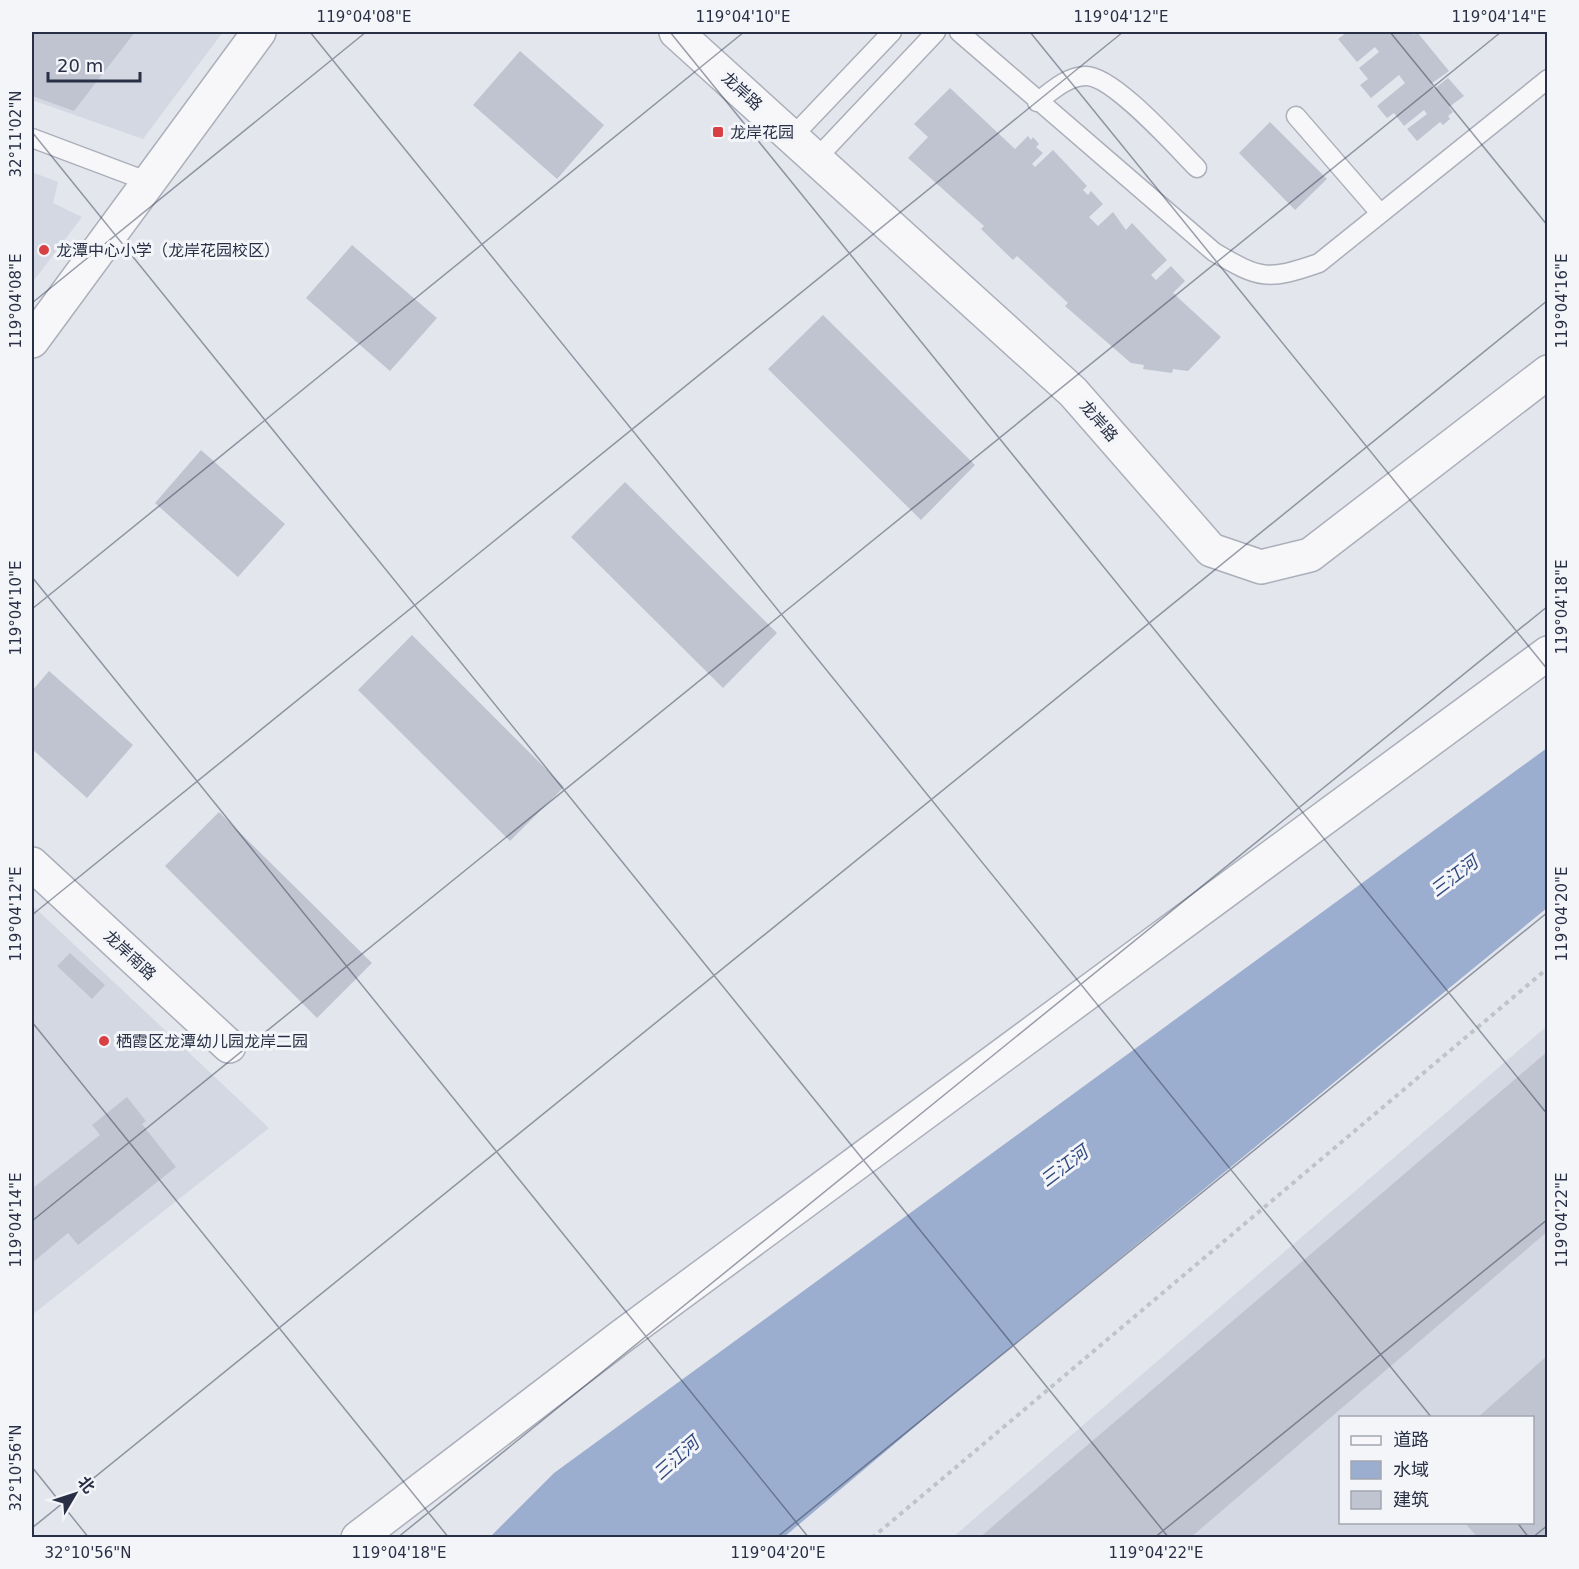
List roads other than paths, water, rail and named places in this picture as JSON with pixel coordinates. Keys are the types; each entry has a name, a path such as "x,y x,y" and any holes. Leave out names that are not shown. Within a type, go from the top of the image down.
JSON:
{"street":[{"path":"32,341 259,32"},
{"name":"龙岸路","path":"676,32 1073,392 1211,550 1261,567 1310,555 1548,372"},
{"path":"358,1538 622,1336 1548,653"},
{"name":"龙岸南路","path":"32,864 229,1046"}],"lane":[{"path":"792,137 892,32"},
{"path":"816,159 936,32"},
{"path":"959,32 1037,102 1214,252 1241,268 1268,276 1292,272 1318,263 1548,79"},
{"path":"1037,102 1062,83 1087,75 1114,86 1197,168"},
{"path":"1296,116 1380,213"},
{"path":"32,138 149,182"}],"water":[{"name":"三江河","path":"1547,748 1547,908 949,1398 784,1537 490,1537 554,1473"}],"place":[{"name":"龙岸花园","path":"718,132"},
{"name":"龙潭中心小学（龙岸花园校区）","path":"44,250"},
{"name":"栖霞区龙潭幼儿园龙岸二园","path":"104,1041"}]}
